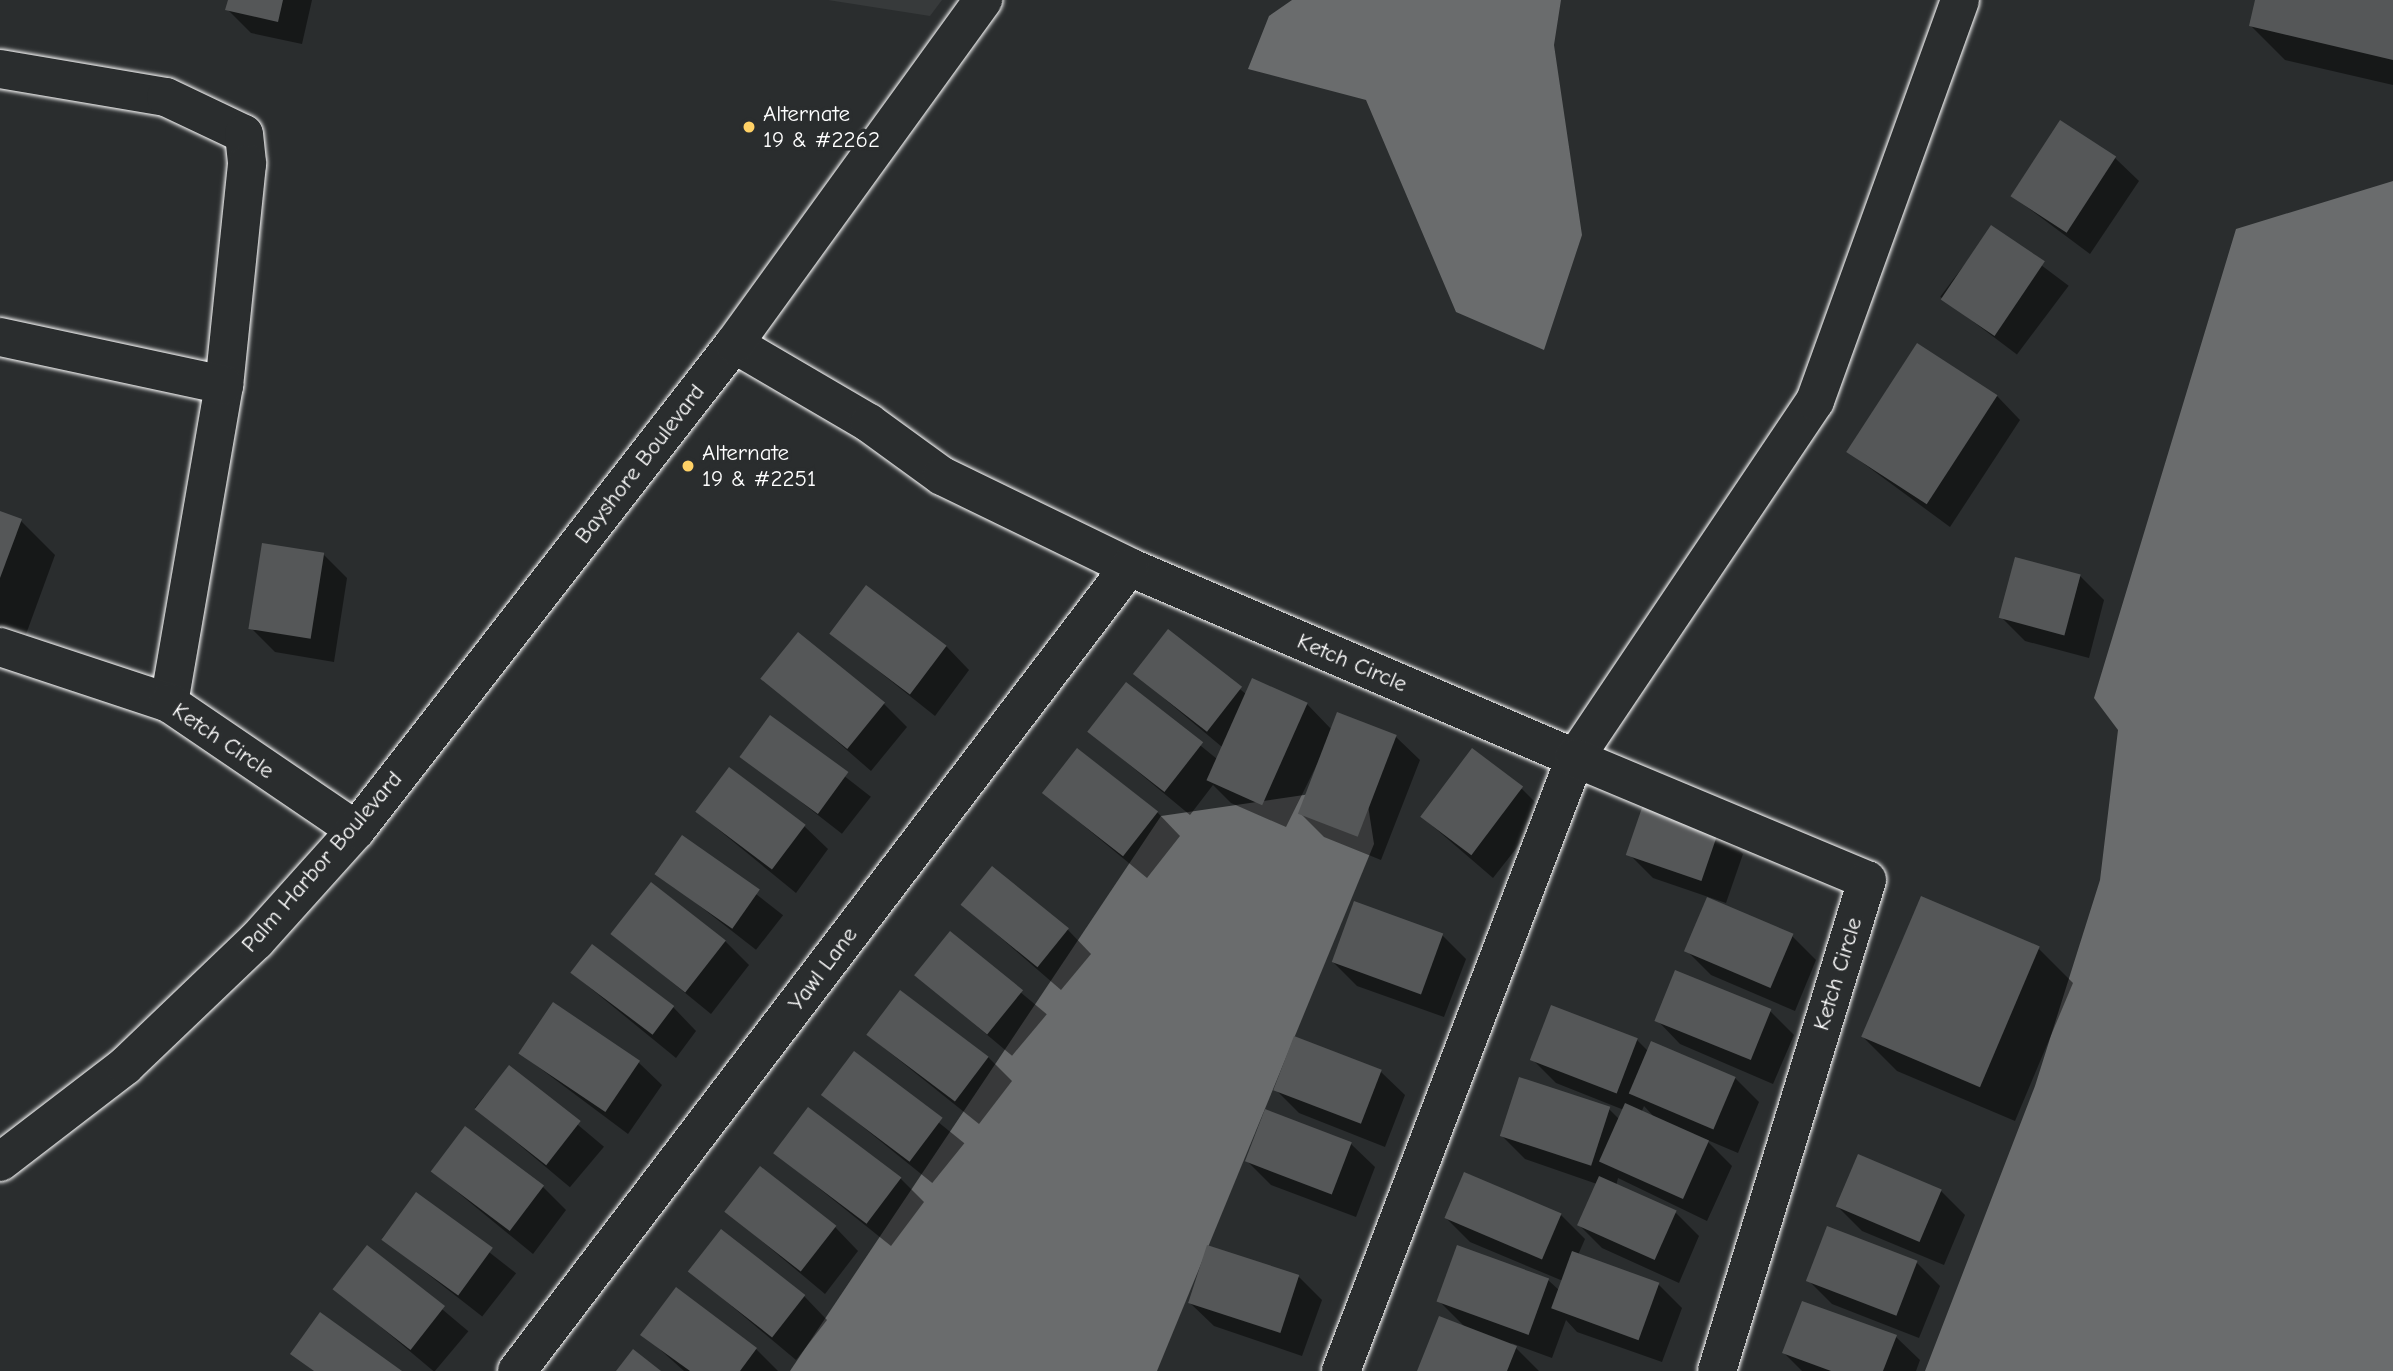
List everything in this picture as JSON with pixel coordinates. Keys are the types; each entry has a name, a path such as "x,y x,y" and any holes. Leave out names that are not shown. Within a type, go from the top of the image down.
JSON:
{"street":[{"path":"733,344 983,0"},
{"path":"1341,1371 1575,758 1815,401 1960,0"},
{"path":"0,69 166,97 244,134 247,164 224,385 169,703"},
{"path":"0,337 224,385"},
{"name":"Ketch Circle","path":"733,344 869,423 942,476 1129,567 1867,880 1717,1371"},
{"name":"Bayshore Boulevard","path":"547,584 733,344"},
{"name":"Yawl Lane","path":"517,1371 1129,567"},
{"name":"Palm Harbor Boulevard","path":"0,1162 125,1066 256,941 356,830 547,584"},
{"name":"Ketch Circle","path":"0,647 169,703 356,830"}],"shaded area":[{"path":"828,0 942,0 930,16"},
{"path":"1292,0 1561,0 1554,45 1582,235 1544,350 1456,312 1366,100 1248,69 1269,16"},
{"path":"2393,181 2393,1371 1925,1371 2035,1086 2100,880 2118,730 2094,698 2236,229"},
{"path":"1365,786 1374,844 1157,1371 790,1371 1161,816"}],"building":[{"path":"228,0 283,0 278,22 225,10"},
{"path":"2255,0 2393,0 2393,60 2249,26"},
{"path":"2060,120 2116,156 2067,233 2010,196"},
{"path":"1991,225 2045,261 1995,336 1941,300"},
{"path":"1917,343 1998,395 1927,504 1846,452"},
{"path":"0,511 22,519 0,578"},
{"path":"262,543 324,553 311,639 248,629"},
{"path":"2015,557 2081,575 2064,635 1999,618"},
{"path":"866,585 947,646 910,695 829,634"},
{"path":"1168,629 1242,687 1207,732 1133,674"},
{"path":"798,632 885,702 847,749 760,679"},
{"path":"1252,678 1308,703 1262,805 1206,780"},
{"path":"1126,682 1203,742 1164,792 1087,732"},
{"path":"1337,712 1397,735 1358,837 1298,814"},
{"path":"770,715 848,772 818,814 739,757"},
{"path":"1077,748 1158,811 1123,856 1042,793"},
{"path":"1472,748 1523,787 1471,855 1420,817"},
{"path":"729,767 806,825 772,869 695,812"},
{"path":"1644,802 1720,828 1701,881 1626,855"},
{"path":"682,835 760,889 732,929 654,874"},
{"path":"992,866 1069,928 1037,967 961,905"},
{"path":"651,882 726,940 685,992 610,934"},
{"path":"1921,896 2040,946 1980,1087 1861,1037"},
{"path":"1707,897 1794,934 1770,988 1684,951"},
{"path":"1354,901 1443,933 1421,995 1332,962"},
{"path":"950,931 1023,990 987,1034 914,975"},
{"path":"592,944 674,1006 653,1035 570,973"},
{"path":"1675,970 1771,1009 1751,1060 1654,1021"},
{"path":"900,990 989,1057 955,1102 866,1035"},
{"path":"553,1002 640,1061 605,1112 518,1053"},
{"path":"1551,1005 1638,1038 1617,1093 1530,1060"},
{"path":"1294,1036 1382,1070 1361,1124 1273,1090"},
{"path":"1651,1041 1736,1077 1713,1129 1629,1093"},
{"path":"854,1051 943,1118 910,1162 821,1095"},
{"path":"509,1065 581,1121 546,1165 475,1109"},
{"path":"1519,1077 1610,1107 1591,1166 1500,1136"},
{"path":"1625,1103 1709,1140 1683,1199 1599,1161"},
{"path":"808,1107 901,1177 867,1224 773,1153"},
{"path":"1265,1109 1352,1142 1332,1195 1245,1161"},
{"path":"465,1126 544,1186 510,1231 431,1172"},
{"path":"1858,1154 1942,1190 1919,1242 1836,1206"},
{"path":"760,1166 836,1226 801,1271 724,1212"},
{"path":"1464,1172 1562,1213 1542,1259 1444,1218"},
{"path":"1599,1176 1677,1211 1655,1260 1577,1225"},
{"path":"416,1192 493,1248 458,1296 381,1240"},
{"path":"1827,1226 1918,1261 1896,1316 1806,1281"},
{"path":"721,1229 805,1295 772,1337 688,1272"},
{"path":"367,1245 445,1306 411,1350 333,1289"},
{"path":"1207,1245 1299,1275 1280,1333 1188,1303"},
{"path":"1457,1245 1549,1279 1529,1335 1436,1301"},
{"path":"1572,1251 1659,1283 1639,1340 1551,1308"},
{"path":"676,1287 757,1348 740,1371 690,1371 640,1335"},
{"path":"1802,1301 1897,1335 1883,1371 1831,1371 1782,1353"},
{"path":"320,1312 402,1371 314,1371 290,1354"},
{"path":"1439,1316 1517,1346 1507,1371 1417,1371"},
{"path":"633,1349 661,1371 616,1371"}],"place":[{"name":"Alternate 19 & #2262","path":"749,127"},
{"name":"Alternate 19 & #2251","path":"688,466"}]}
